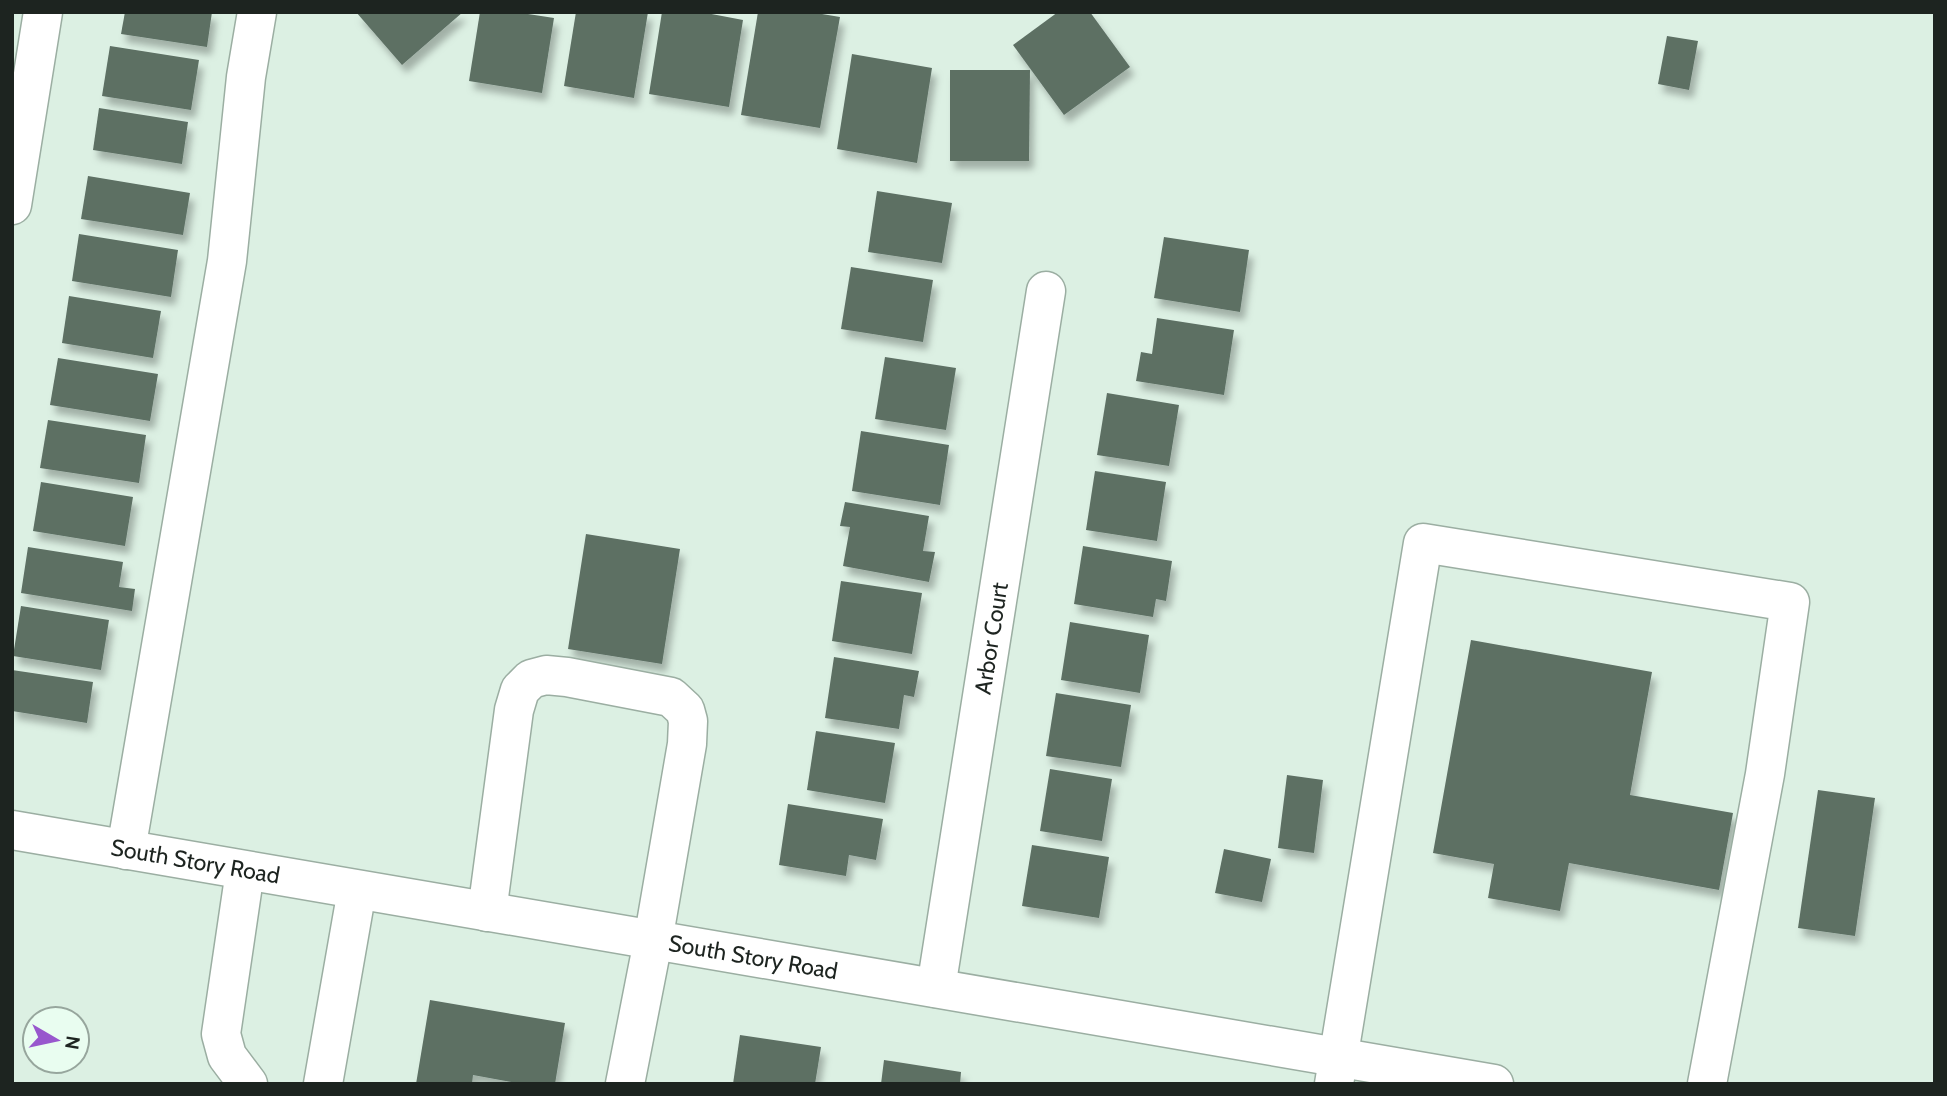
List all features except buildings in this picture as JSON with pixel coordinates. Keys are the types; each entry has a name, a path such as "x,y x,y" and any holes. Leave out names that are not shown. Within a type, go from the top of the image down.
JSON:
{"main road":[{"path":"12,205 43,12"},
{"path":"126,850 227,261 246,77 257,12"},
{"name":"Arbor Court","path":"936,988 1046,291"},
{"path":"1336,1070 1423,543 1790,602 1765,774 1707,1084"},
{"path":"487,912 514,710 520,690 531,679 546,675 671,697 685,710 688,721 687,744 625,1084"},
{"name":"South Story Road","path":"12,830 936,988 1336,1070 1494,1084"},
{"path":"245,871 221,1034 228,1056 248,1084"},
{"path":"323,1084 357,890"}]}
